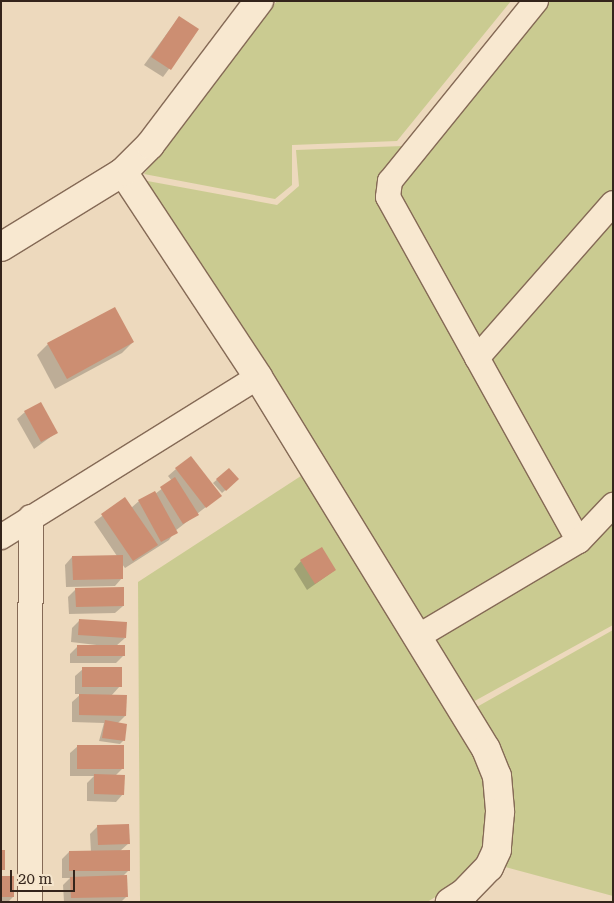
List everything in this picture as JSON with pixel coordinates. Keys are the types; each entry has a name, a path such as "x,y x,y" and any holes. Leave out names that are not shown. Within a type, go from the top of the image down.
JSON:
{"street":[{"path":"1,247 123,172 150,145 259,1"},
{"path":"536,1 390,181 388,197 579,541"},
{"path":"123,172 258,377 486,749 497,776 500,812 497,850 488,867 464,893 450,902"},
{"path":"477,358 613,203"},
{"path":"1,537 258,377"},
{"path":"417,637 579,541 613,505"},
{"path":"30,902 31,517"}],"green space":[{"path":"277,1 511,1 397,141 292,145 292,185 275,199 144,174"},
{"path":"547,1 613,1 613,625 471,703 142,180 277,205 299,186 296,150 430,145"},
{"path":"304,474 452,721 613,630 613,896 479,860 457,884 427,902 140,902 138,582"}],"building":[{"path":"179,16 199,29 171,70 151,57"},
{"path":"115,307 134,342 67,379 47,343"},
{"path":"41,402 58,433 41,442 24,411"},
{"path":"191,456 222,496 206,508 175,468"},
{"path":"229,468 239,479 226,491 216,479"},
{"path":"175,477 199,515 183,524 160,487"},
{"path":"155,491 178,533 161,542 138,500"},
{"path":"125,497 158,545 133,561 101,514"},
{"path":"322,547 336,570 315,584 300,560"},
{"path":"123,555 123,579 73,580 72,556"},
{"path":"124,587 124,606 76,607 75,588"},
{"path":"79,619 127,622 126,638 78,635"},
{"path":"77,645 125,645 125,656 77,656"},
{"path":"82,667 122,667 122,687 82,687"},
{"path":"79,694 127,695 126,716 79,715"},
{"path":"105,720 127,724 125,741 102,738"},
{"path":"77,745 124,745 124,769 77,769"},
{"path":"94,774 125,775 124,795 94,794"},
{"path":"129,824 130,844 98,845 97,825"},
{"path":"1,850 5,850 5,870 1,870"},
{"path":"130,850 130,871 69,871 69,851"},
{"path":"127,875 128,897 71,898 70,877"},
{"path":"1,876 14,876 14,897 1,897"}]}
